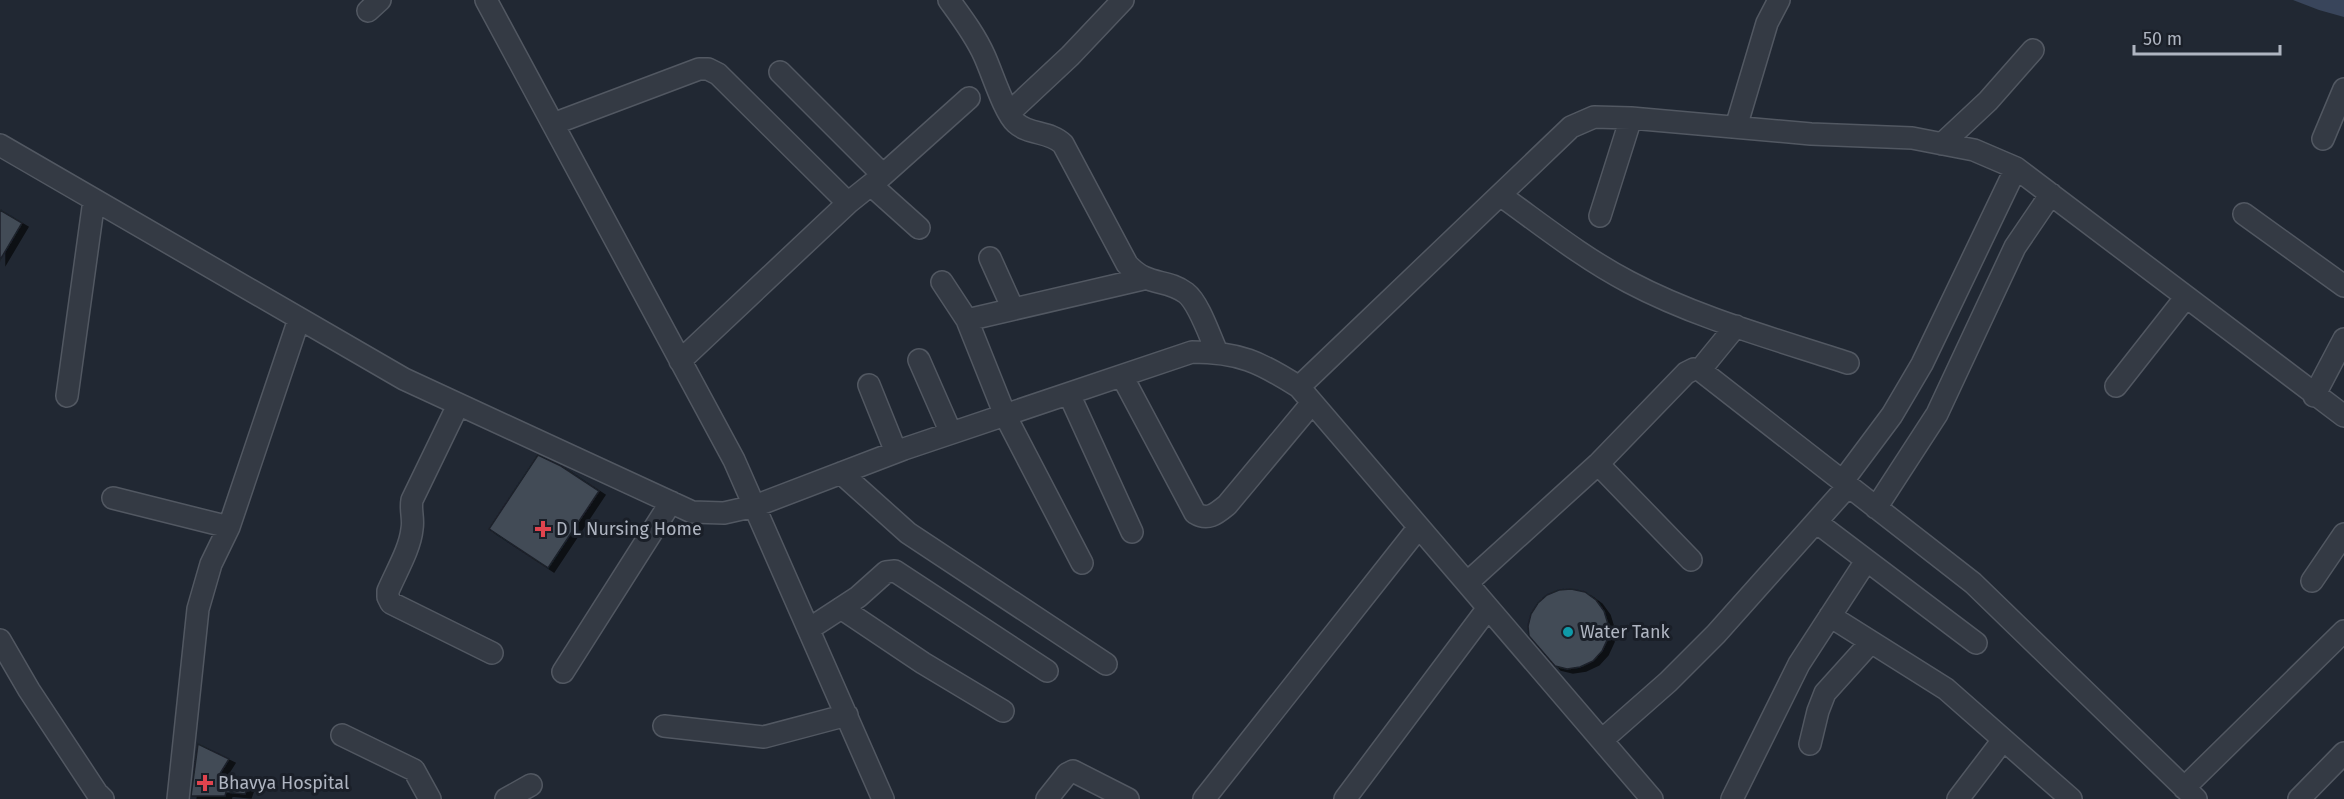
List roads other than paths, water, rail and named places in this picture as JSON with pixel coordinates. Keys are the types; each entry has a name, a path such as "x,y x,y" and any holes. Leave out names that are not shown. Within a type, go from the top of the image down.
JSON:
{"street":[{"path":"486,0 734,460 883,799"},
{"path":"949,0 970,29 984,54 1009,113 1021,126 1055,137 1063,144 1127,264 1143,279"},
{"path":"1009,113 1070,56 1123,0"},
{"path":"1736,127 1767,23 1779,0"},
{"path":"1942,144 1988,101 2033,50"},
{"path":"553,124 699,69 708,69 718,74 848,203"},
{"path":"780,72 919,228"},
{"path":"2323,139 2344,89"},
{"path":"680,361 848,203 969,98"},
{"path":"1122,376 1195,513 1202,517 1211,517 1227,505 1306,395 1500,195 1571,127 1594,117 1631,118 1811,134 1912,138 1974,150 2016,168 2344,417"},
{"path":"1600,216 1631,118"},
{"path":"0,145 404,379 692,512 724,513 755,506 896,452 1192,352 1217,352 1244,357 1269,368 1306,395 1652,799"},
{"path":"1602,740 1668,682 1708,642 1816,522 1845,484 1892,415 1922,364 2016,168"},
{"path":"1876,508 1937,414 2015,247 2051,194"},
{"path":"1500,195 1587,257 1629,282 1736,326 1848,363"},
{"path":"67,396 94,200"},
{"path":"2244,214 2344,286"},
{"path":"990,258 1013,309"},
{"path":"967,320 1143,279 1179,288 1188,294 1217,352"},
{"path":"942,282 967,320 1005,415 1082,562"},
{"path":"2116,386 2186,297"},
{"path":"178,799 198,609 212,564 229,527 299,319"},
{"path":"1700,370 1736,326"},
{"path":"2314,396 2344,339"},
{"path":"920,360 951,433"},
{"path":"1467,583 1598,464 1686,373 1694,369 1700,370 1973,583 2190,794 2344,631"},
{"path":"869,386 896,452"},
{"path":"1069,394 1132,532"},
{"path":"458,405 412,500 411,536 388,591 388,597 391,603 492,653"},
{"path":"1598,464 1691,560"},
{"path":"841,473 908,533 1106,664"},
{"path":"112,498 229,527"},
{"path":"563,672 671,502"},
{"path":"1816,522 1976,643"},
{"path":"1204,799 1419,527"},
{"path":"2312,581 2344,534"},
{"path":"1732,799 1743,781 1790,681 1866,561"},
{"path":"809,629 858,597 886,572 895,571 1047,671"},
{"path":"1345,799 1488,608"},
{"path":"841,609 1003,711"},
{"path":"1830,616 1946,689 2071,799"},
{"path":"0,640 29,690 103,799"},
{"path":"1810,744 1825,693 1871,642"},
{"path":"664,726 764,737 847,715"},
{"path":"342,735 414,770 430,799"},
{"path":"1958,799 2004,740"},
{"path":"2299,799 2344,753"},
{"path":"1047,799 1066,774 1072,771 1128,799"},
{"path":"506,799 531,785"}],"water":[{"path":"2293,0 2344,0 2344,17 2319,10"}],"place":[{"name":"D L Nursing Home","path":"543,529"},
{"name":"Water Tank","path":"1568,632"},
{"name":"Bhavya Hospital","path":"205,783"}]}
